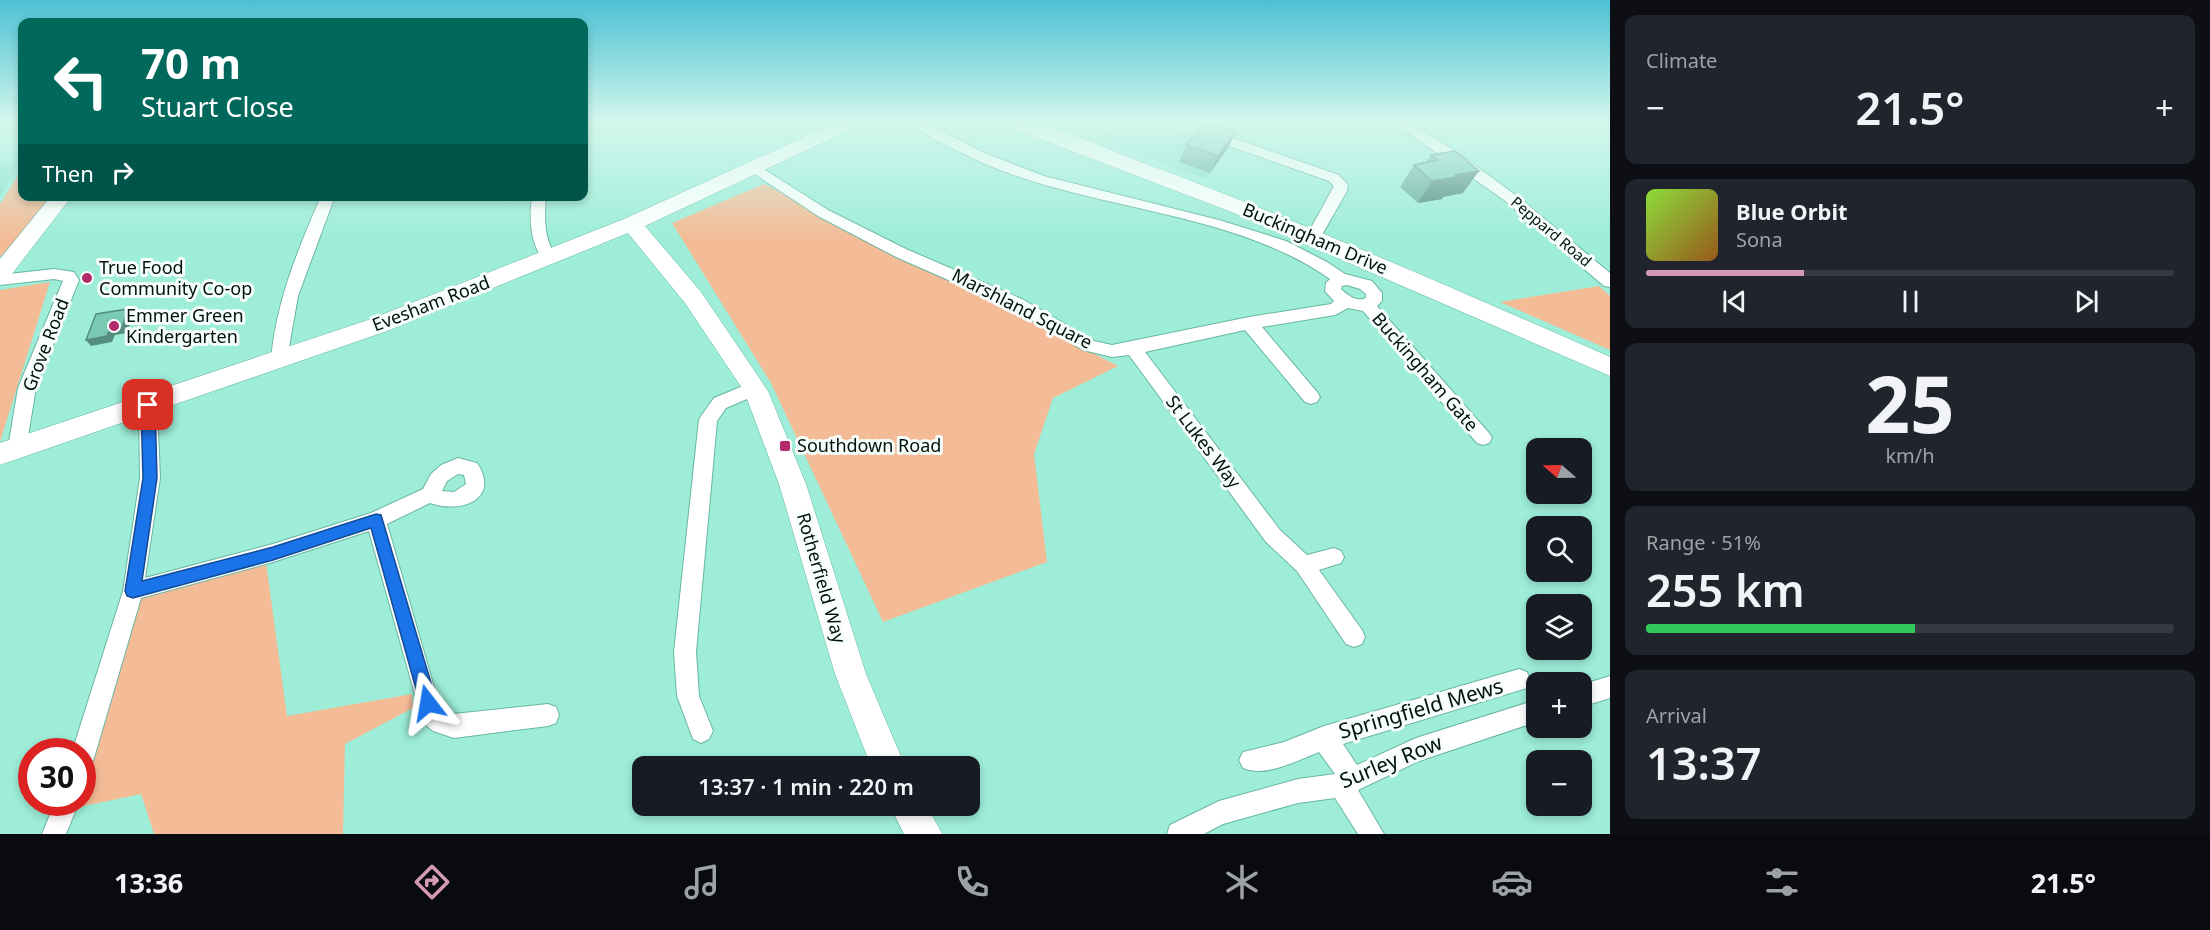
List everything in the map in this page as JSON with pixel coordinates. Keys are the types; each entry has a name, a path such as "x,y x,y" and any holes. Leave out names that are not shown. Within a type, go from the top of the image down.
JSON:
{"street":[{"name":"Evesham Road","path":"9,451 378,325 631,225 769,162"},
{"name":"Buckingham Drive","path":"993,162 1104,196 1254,234 1322,265 1341,279 1354,279 1371,289 1374,293 1374,301 1366,306"},
{"name":"Buckingham Drive","path":"1124,162 1196,188 1314,237 1610,367"},
{"path":"1291,162 1334,178 1341,185 1340,191 1314,237"},
{"name":"Peppard Road","path":"1464,162 1610,282"},
{"name":"Marshland Square","path":"754,169 824,213 901,252 1044,317 1089,346 1112,351 1133,348 1249,323 1335,309 1345,302"},
{"path":"0,274 58,201"},
{"path":"280,360 281,330 297,270 326,201"},
{"path":"539,201 540,240 542,250 548,257"},
{"path":"631,225 661,255 684,284 755,388 720,403 708,419 685,652 688,696 701,731"},
{"name":"Grove Road","path":"0,280 54,273 68,276 71,280 27,388 9,451"},
{"path":"1341,279 1334,283 1333,291 1345,302 1366,306"},
{"name":"Buckingham Gate","path":"1366,306 1483,438"},
{"path":"1249,323 1311,397"},
{"name":"St Lukes Way","path":"1133,348 1273,536 1304,565 1354,637"},
{"name":"Rotherfield Way","path":"755,388 800,506 846,668 884,756"},
{"path":"88,738 133,591 150,478 148,405"},
{"path":"133,591 273,553 376,520 431,494"},
{"path":"376,520 431,715 441,723 454,726 548,715"},
{"path":"1304,565 1334,557"},
{"name":"Springfield Mews","path":"1251,760 1284,754 1324,738 1518,680"},
{"path":"1592,693 1610,687"},
{"name":"Surley Row","path":"1179,834 1219,813 1298,791 1347,782 1416,750 1526,714"},
{"name":"Springfield Mews","path":"1324,738 1372,834"},
{"path":"54,834 61,816"},
{"path":"913,816 924,834"}],"shaded area":[{"path":"18,162 18,168 0,197 0,163"},
{"path":"1160,162 1218,162 1205,179"},
{"path":"18,175 18,201 53,201 0,257 0,204"},
{"path":"764,184 1118,366 1053,398 1034,454 1047,562 883,622 771,383 672,223"},
{"path":"50,282 0,442 0,290"},
{"path":"1599,286 1610,296 1610,350 1500,302"},
{"path":"265,555 287,716 412,694 413,708 345,744 343,834 154,834 141,794 96,803 96,738 88,738 133,591"}],"building":[{"path":"1429,162 1468,162 1479,171 1432,181 1414,165"},
{"path":"128,309 122,327 110,329 107,336 86,340 96,314"}],"place":[{"name":"True Food Community Co-op","path":"87,278"},
{"name":"Emmer Green Kindergarten","path":"114,326"},
{"name":"Southdown Road","path":"785,446"}],"route":[{"path":"148,405 150,478 133,591 273,553 376,520 428,703"}]}
